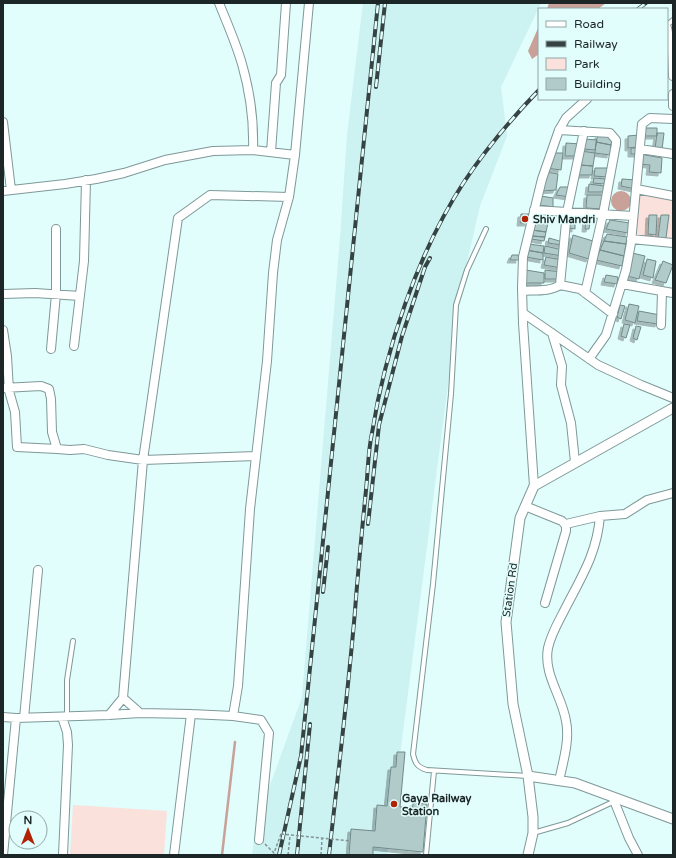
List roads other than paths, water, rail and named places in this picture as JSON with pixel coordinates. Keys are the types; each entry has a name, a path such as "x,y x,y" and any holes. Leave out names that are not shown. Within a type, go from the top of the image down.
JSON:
{"street":[{"path":"219,3 242,63 249,92 253,132 253,150"},
{"path":"271,152 276,82 281,75 286,3"},
{"path":"232,716 238,686 250,509 267,361 273,273 277,240 289,197 295,155 309,3"},
{"path":"668,31 672,50 673,76"},
{"path":"673,94 673,106"},
{"path":"586,100 566,118 559,130 542,178 523,257 523,313 534,486 673,408"},
{"path":"590,359 606,335 626,270 631,240 642,127 645,121 655,118 673,119"},
{"path":"3,122 7,190 86,180 124,173 165,160 213,151 253,150 295,155"},
{"path":"559,130 610,133 616,140 603,214 585,293"},
{"path":"560,285 568,212 584,131"},
{"path":"640,149 673,154"},
{"path":"74,346 80,296 85,231 86,180"},
{"path":"636,189 673,196"},
{"path":"110,715 123,698 143,460 178,218 210,195 289,197"},
{"path":"534,210 633,216"},
{"path":"51,349 56,294 56,229"},
{"path":"631,240 673,243"},
{"path":"622,284 673,293"},
{"path":"522,291 550,289 556,288 560,285 580,289 613,314"},
{"path":"661,325 662,291"},
{"path":"3,294 35,293 80,296"},
{"path":"523,313 598,365 640,385 673,398"},
{"path":"3,330 7,356 6,388 15,412 17,447 70,450 84,449 108,455 143,460 256,456"},
{"path":"552,333 562,366 561,385 571,423 575,462"},
{"path":"6,388 41,386 49,390 51,399 52,432 57,449"},
{"name":"Station Rd","path":"528,855 533,818 528,776 513,704 506,622 520,518 534,486"},
{"path":"525,506 566,524 600,516 625,514 647,500 673,493"},
{"path":"559,781 566,744 567,723 551,676 548,661 548,649 552,635 594,550 599,531 600,516"},
{"path":"545,603 566,531 566,524"},
{"path":"3,855 38,570"},
{"path":"123,698 140,712"},
{"path":"3,717 20,718 110,715 140,712 232,716 261,720 269,733 259,840"},
{"path":"174,855 190,714"},
{"path":"63,855 68,745 65,716"},
{"path":"528,776 575,783 614,799 673,819"},
{"path":"614,799 629,838 638,855"}],"lane":[{"path":"486,229 467,270 456,305 451,394 433,584 413,741 413,754 415,763 420,768 434,771 528,776"},
{"path":"65,716 67,680 73,641"},
{"path":"426,855 434,771"},
{"path":"532,833 568,823 614,799"}],"waterway":[{"path":"222,855 235,742"}],"railway":[{"path":"279,855 301,756 378,3"},
{"path":"376,87 385,3"},
{"path":"639,8 646,3"},
{"path":"329,855 349,672 370,447 385,369 418,270 447,209 472,170 490,146 538,91"},
{"path":"368,524 379,425 402,336 425,267 430,258"},
{"path":"323,592 328,547"},
{"path":"297,855 310,724"}],"place":[{"name":"Shiv Mandri","path":"525,219"},
{"name":"Gaya Railway Station","path":"394,804"}]}
